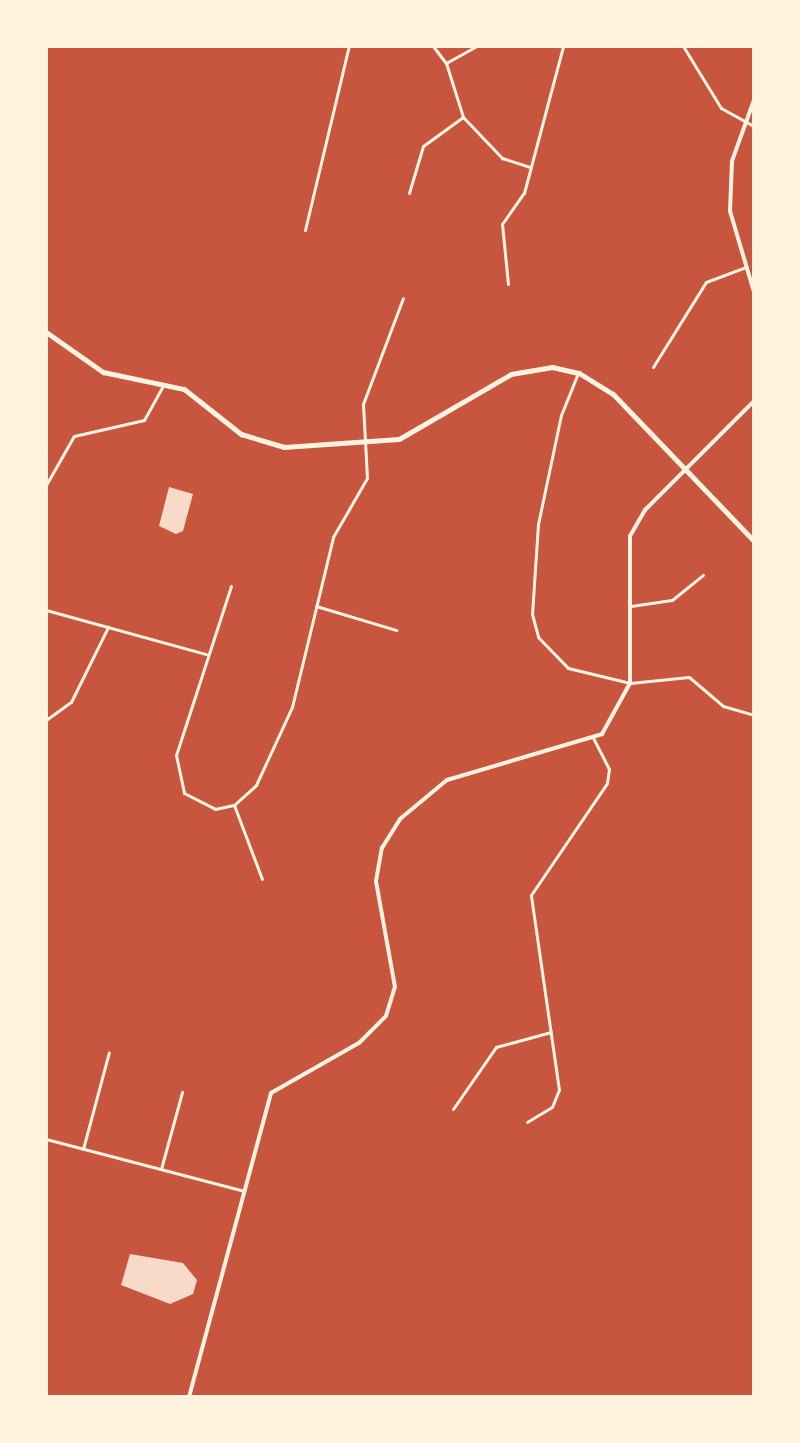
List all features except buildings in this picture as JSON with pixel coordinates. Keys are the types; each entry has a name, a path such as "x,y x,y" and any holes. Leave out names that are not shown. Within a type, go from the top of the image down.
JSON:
{"main road":[{"path":"46,332 103,372 163,384 198,396 241,434 266,444 399,439 511,374 552,367 579,373 613,394 754,541"}],"street":[{"path":"305,230 349,46"},
{"path":"433,46 446,63 463,117 502,158 531,167"},
{"path":"446,63 477,46"},
{"path":"508,284 499,236 531,167 563,46"},
{"path":"683,46 714,100 754,126"},
{"path":"754,100 732,161 730,211 754,292"},
{"path":"409,193 423,146 463,117"},
{"path":"653,367 706,282 746,267"},
{"path":"231,586 206,654 175,775 198,804 234,805 256,785 292,707 333,537 367,478 369,442 363,404 403,298"},
{"path":"579,373 561,415 538,524 532,614 550,655 568,668 630,683 689,677 723,706 754,715"},
{"path":"46,485 74,436 144,420 163,384"},
{"path":"189,1397 241,1190 271,1093 359,1043 386,1016 393,960 376,881 400,819 447,780 593,738 619,712 630,683 631,606 624,566 630,536 684,471 754,401"},
{"path":"631,606 672,600 703,575"},
{"path":"316,606 396,630"},
{"path":"46,610 206,654"},
{"path":"46,720 71,702 108,627"},
{"path":"527,1122 552,1107 559,1090 531,895 607,783 593,738"},
{"path":"234,805 262,879"},
{"path":"453,1109 496,1047 551,1032"},
{"path":"83,1149 109,1052"},
{"path":"161,1169 182,1092"},
{"path":"46,1139 241,1190"}]}
